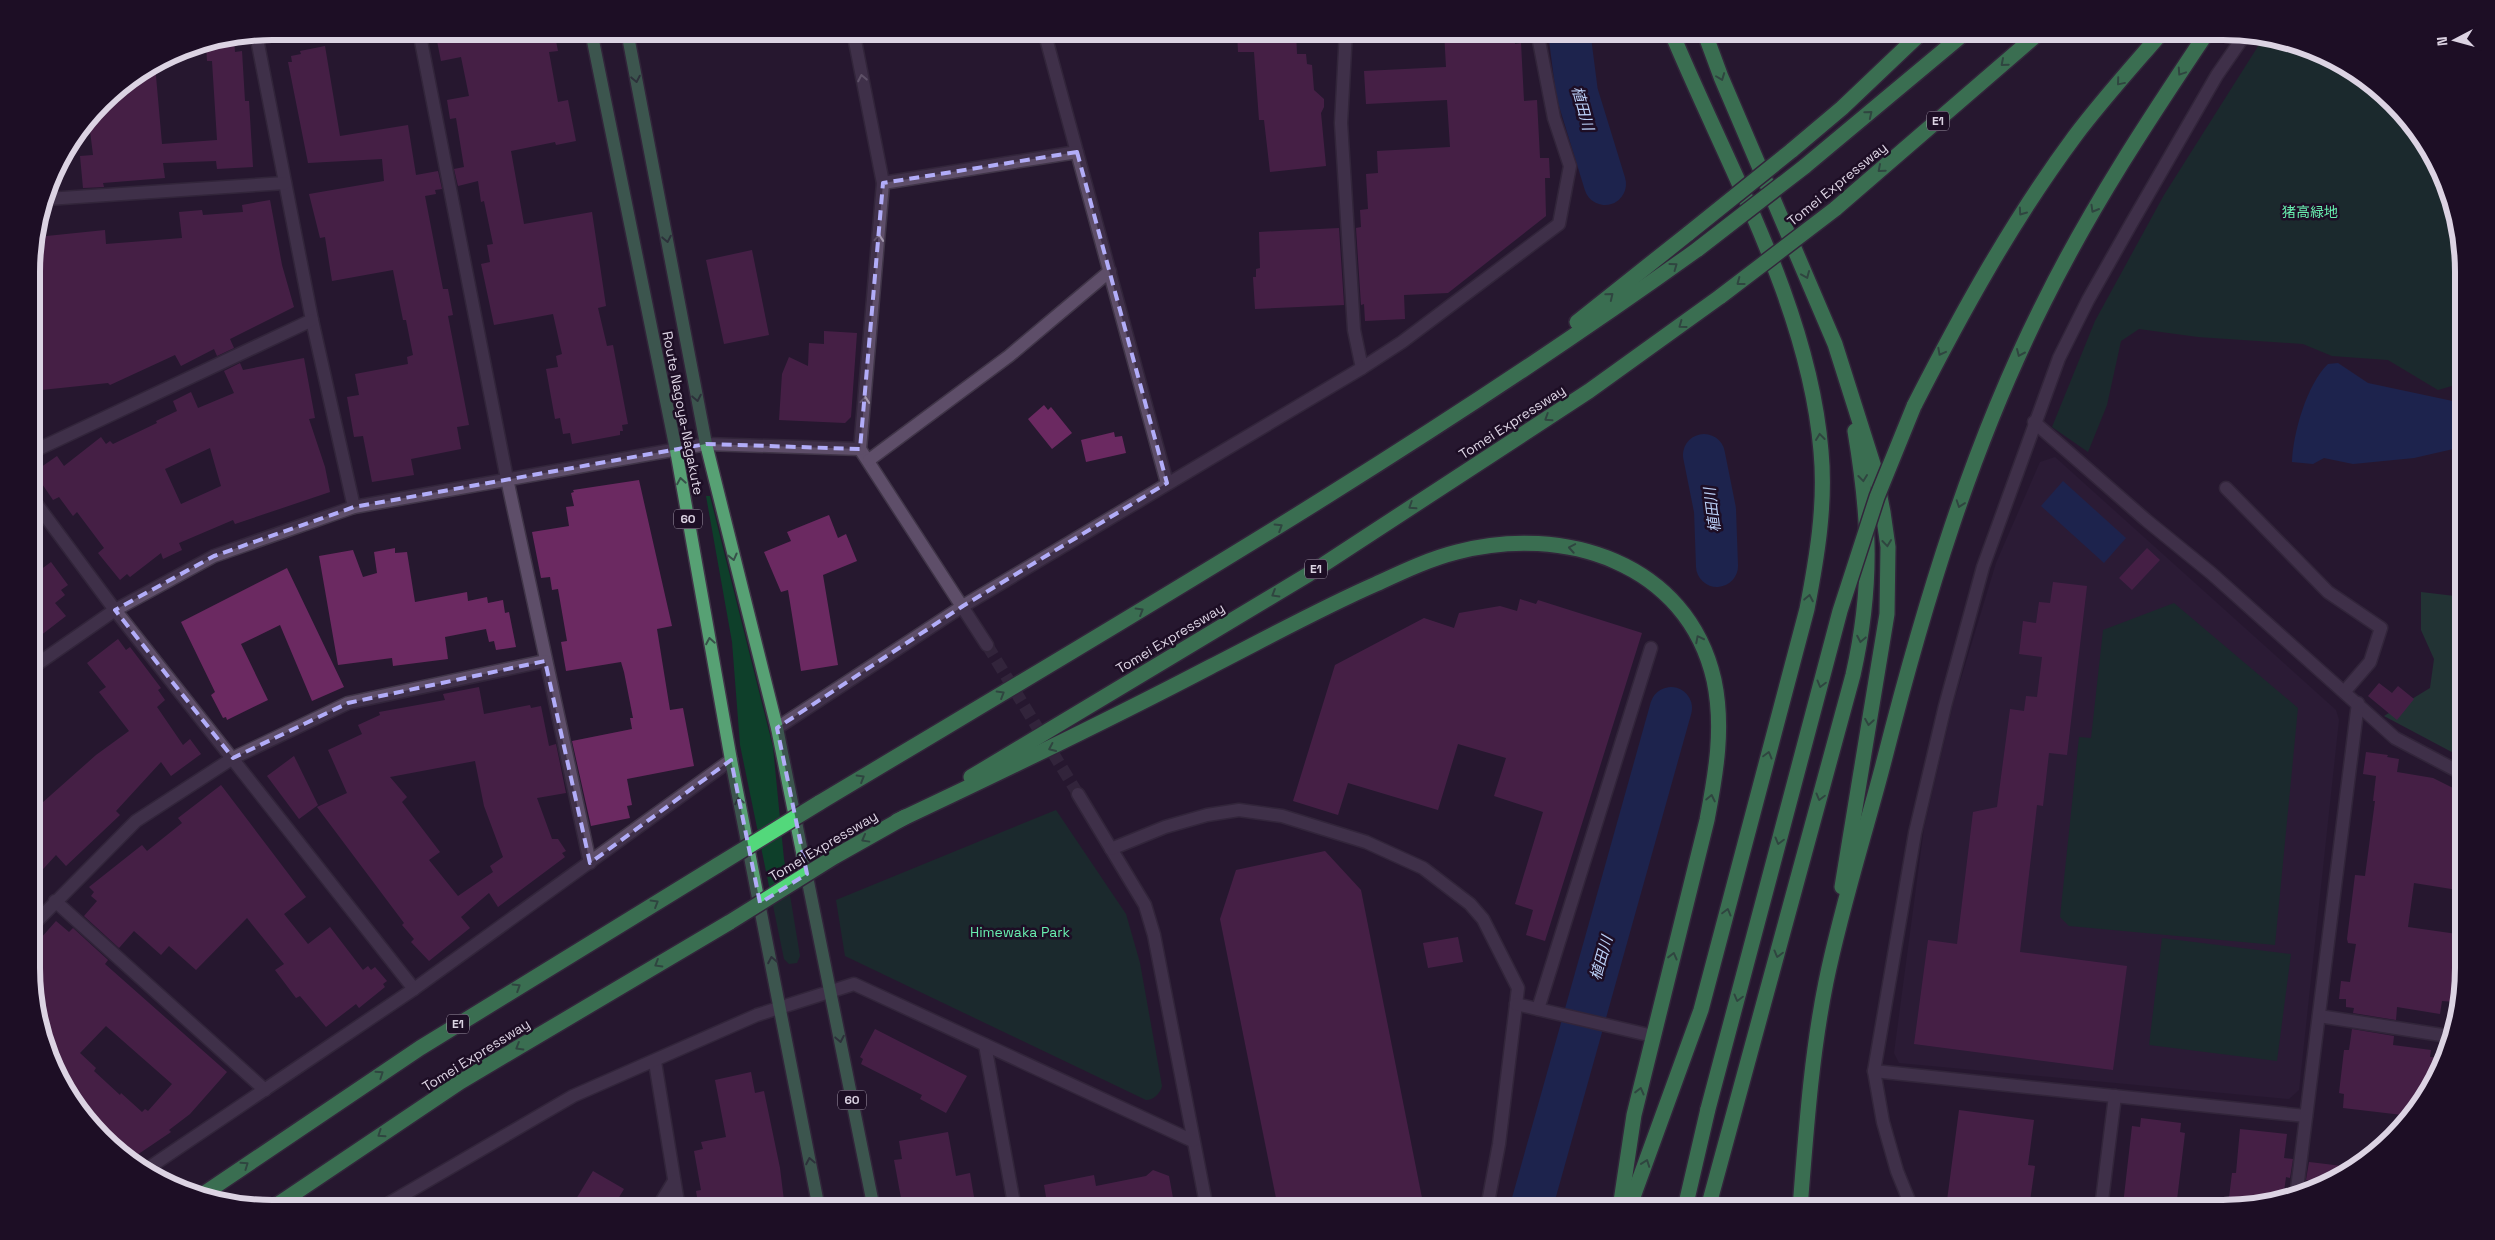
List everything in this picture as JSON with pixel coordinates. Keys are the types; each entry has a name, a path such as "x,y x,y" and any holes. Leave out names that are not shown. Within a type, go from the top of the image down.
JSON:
{"highway":[{"path":"1632,1200 1701,1010 1807,609 1817,557 1823,487 1818,421 1805,362 1790,312 1741,188 1675,40"},
{"path":"1707,40 1721,77 1835,344 1874,467 1888,547 1889,581 1884,638 1826,982 1817,1045 1801,1200"},
{"path":"1460,411 1605,300 1791,150 1842,108 1914,40"},
{"name":"E1","path":"208,1191 420,1048 819,803 1275,529 1460,411 1698,249 1804,167 1956,40"},
{"name":"Tomei Expressway","path":"283,1200 460,1082 1309,574 1589,392 1721,296 1835,209 2031,40"},
{"path":"1687,1200 1708,1109 1840,611 1877,497 1914,406 1961,314 2016,222 2076,135 2155,40"},
{"path":"1826,982 1920,630 1956,516 1997,406 2025,341 2070,252 2127,154 2202,40"},
{"path":"1710,1200 1862,635 1867,591 1866,507 1854,425 1835,344"},
{"path":"897,821 1096,727 1337,601 1429,561 1465,550 1516,544 1547,544 1602,555 1630,567 1654,584 1675,603 1692,625 1705,652 1714,679 1719,743 1715,779 1634,1115 1621,1200"}],"main road":[{"name":"Route Nagoya-Nagakute","path":"593,40 676,450 731,760 781,1008"},
{"name":"Route Nagoya-Nagakute","path":"629,40 706,444 777,728 831,992"},
{"name":"60","path":"831,992 872,1200"},
{"name":"60","path":"781,1008 817,1200"}],"street":[{"path":"257,40 312,320 354,506"},
{"path":"422,40 507,479 590,863"},
{"path":"855,40 883,183 860,449 869,460 987,645"},
{"path":"1046,40 1168,483"},
{"path":"1346,40 1341,123 1354,330 1362,368"},
{"path":"777,728 963,606 1362,368 1402,342 1558,224 1570,166 1554,118 1539,40"},
{"path":"1909,1200 1897,1171 1885,1130 1874,1070 1915,833 1945,706 1983,567 2034,422 2059,358 2088,300 2217,75 2241,40"},
{"path":"883,183 1077,152"},
{"path":"52,198 285,183"},
{"path":"869,460 1009,356 1110,271"},
{"path":"40,448 312,320"},
{"path":"2034,422 2146,520 2211,573 2396,738 2455,770"},
{"path":"40,662 115,610 214,556 354,506 706,444 860,449"},
{"path":"2226,488 2328,592 2381,628 2370,662 2345,691"},
{"path":"40,509 115,610 414,989"},
{"path":"1538,1009 1651,648"},
{"path":"40,917 136,821 232,758 348,703 545,661"},
{"path":"2297,1188 2358,703"},
{"path":"151,1166 414,989 731,760"},
{"path":"1078,794 1145,905 1154,935 1205,1200"},
{"path":"1111,849 1165,827 1207,815 1239,810 1282,816 1366,842 1424,868 1470,904 1484,919 1518,988 1499,1144 1489,1200"},
{"path":"55,901 265,1090"},
{"path":"394,1200 573,1096 655,1062 758,1015 854,984 1193,1142"},
{"path":"1517,1004 1652,1036"},
{"path":"2319,1016 2445,1036"},
{"path":"985,1045 1014,1200"},
{"path":"655,1062 677,1200"},
{"path":"1874,1070 2306,1116"},
{"path":"2102,1200 2115,1096"},
{"path":"662,1200 674,1181"}],"highlighted area":[{"path":"1077,152 1167,483 963,606 777,728 807,874 760,903 731,760 590,863 545,661 348,703 233,758 115,610 214,556 354,507 706,444 860,449 883,183"}],"shaded area":[{"path":"2055,457 2336,710 2339,720 2299,1090 2289,1099 1899,1063 1894,1053 1924,828 1953,705 1996,563 2040,462"}],"green space":[{"name":"猪高緑地","path":"2260,43 2298,52 2326,64 2352,79 2387,108 2407,131 2424,156 2443,197 2451,227 2455,257 2455,385 2438,390 2388,360 2332,356 2303,344 2198,337 2139,329 2121,341 2107,405 2088,452 2052,427 2095,321 2164,195"},
{"path":"706,496 710,496 773,747 784,859 800,956 797,963 789,964 784,959 740,745 732,642"},
{"path":"2421,592 2455,596 2455,754 2384,716 2430,688 2434,659 2421,630"},
{"path":"2174,603 2298,708 2275,945 2069,926 2060,917 2079,737 2091,738 2103,630"},
{"name":"Himewaka Park","path":"1056,810 1126,914 1140,963 1162,1086 1154,1098 1146,1100 845,956 836,900"},
{"path":"2162,938 2291,954 2277,1061 2149,1045"}],"water":[{"path":"2338,363 2368,383 2455,402 2455,449 2414,458 2353,464 2324,458 2313,464 2292,462 2295,437 2302,410 2320,373 2328,364"},
{"path":"2063,481 2126,538 2104,563 2041,506"}],"building":[{"path":"437,40 556,40 558,51 549,52 558,102 568,100 576,141 556,145 555,142 511,151 524,224 592,212 606,306 598,308 607,346 613,345 628,424 622,425 623,431 620,431 620,435 572,444 570,433 563,434 560,418 555,419 546,369 558,367 556,356 562,354 553,314 494,325 481,264 490,262 487,245 493,244 484,201 481,202 478,181 458,186 454,169 464,167 456,118 450,119 447,100 469,96 461,57 441,61"},
{"path":"1237,40 1296,40 1297,54 1306,54 1307,64 1312,65 1314,90 1324,99 1324,107 1321,113 1326,166 1270,172 1264,120 1259,120 1254,52 1238,52"},
{"path":"1444,40 1515,40 1515,44 1521,43 1524,101 1537,100 1540,158 1549,158 1550,178 1545,178 1546,216 1448,293 1404,295 1405,319 1365,321 1364,304 1361,305 1356,228 1361,227 1360,210 1368,209 1366,174 1378,173 1377,151 1450,147 1447,100 1366,104 1364,71 1446,67"},
{"path":"234,43 235,52 242,51 245,101 249,101 253,167 217,169 216,161 163,163 165,178 103,183 104,187 83,188 80,156 93,155 90,129 119,98 156,71 162,144 217,140 212,61 207,61 206,50"},
{"path":"325,46 340,136 408,125 416,175 438,171 442,189 435,190 436,194 425,196 443,289 448,289 453,315 448,316 469,425 457,427 461,449 411,459 414,475 372,482 363,436 354,437 347,397 359,395 355,374 408,364 407,357 413,355 406,320 403,320 393,270 332,281 325,237 320,238 309,194 384,181 382,159 308,163 288,62 292,62 291,56 301,54 300,51"},
{"path":"270,200 282,265 294,307 230,339 234,348 217,356 214,349 181,366 175,355 110,385 108,383 40,390 40,257 43,236 105,230 106,244 182,238 179,212 202,210 203,215 243,212 242,205"},
{"path":"1339,228 1344,305 1255,309 1253,277 1256,277 1256,269 1260,268 1259,232"},
{"path":"752,250 769,335 724,344 706,260"},
{"path":"824,331 857,333 851,417 845,423 779,420 782,374 789,357 808,366 809,343 824,344"},
{"path":"304,358 315,418 309,419 325,467 330,492 235,524 233,520 179,543 182,550 163,559 161,553 130,577 127,574 120,580 98,553 104,548 77,512 73,516 59,497 53,500 40,481 40,468 57,456 64,466 101,437 106,444 110,441 113,444 157,423 156,421 177,411 173,401 191,392 198,408 234,393 224,371 240,363 243,370","holes":["210,448 221,486 181,504 165,469"]},
{"path":"1044,405 1048,410 1051,407 1072,433 1052,449 1028,419"},
{"path":"1114,432 1115,437 1122,436 1126,453 1086,462 1081,440"},
{"path":"639,480 672,626 657,629 670,710 683,708 694,766 627,779 632,805 627,806 630,818 591,826 572,741 632,729 630,718 633,718 624,672 621,662 566,671 561,642 567,641 558,589 552,590 550,577 541,578 532,532 569,526 566,507 574,506 571,493 574,492 573,490"},
{"path":"829,515 838,538 846,534 857,561 823,575 838,665 801,671 788,590 781,592 764,552 791,541 787,532"},
{"path":"395,548 395,553 407,552 415,602 467,592 468,601 487,597 488,603 503,600 505,613 509,612 516,647 496,650 494,641 489,642 486,629 445,637 448,659 393,666 392,658 338,665 319,556 353,550 363,577 377,573 374,552"},
{"path":"2147,548 2160,560 2132,590 2119,578"},
{"path":"51,562 68,585 61,590 65,595 55,603 66,616 40,636 40,570"},
{"path":"287,568 344,687 312,701 280,625 241,644 268,700 227,720 226,717 223,718 211,695 215,692 181,622"},
{"path":"2053,582 2087,586 2067,755 2049,753 2043,806 2037,805 2020,952 2127,966 2113,1070 1914,1044 1928,940 1957,944 1973,812 1997,807 2010,709 2024,711 2026,696 2037,697 2042,657 2019,654 2023,621 2036,623 2039,602 2050,603"},
{"path":"1520,599 1536,604 1538,600 1642,633 1545,941 1526,935 1533,910 1515,904 1543,812 1494,796 1506,758 1458,744 1438,810 1348,783 1338,815 1293,801 1335,665 1424,618 1454,628 1459,613 1500,606 1517,611"},
{"path":"118,639 126,650 130,647 161,688 158,690 165,700 157,707 183,745 190,739 201,754 171,776 161,762 116,811 120,815 66,866 56,855 40,872 40,805 96,755 129,731 99,692 106,687 87,663"},
{"path":"2379,683 2392,693 2398,686 2414,699 2397,720 2368,696"},
{"path":"479,687 484,714 530,705 531,708 541,706 549,746 556,744 566,793 537,798 552,839 558,839 566,851 562,853 565,857 498,907 489,893 461,917 470,928 429,961 411,942 414,939 402,925 404,923 317,807 347,793 328,750 362,734 358,725 380,715 379,712 445,700 443,694","holes":["475,761 484,806 503,857 490,866 493,872 458,896 429,860 440,852 402,802 407,797 390,777"]},
{"path":"2366,752 2388,755 2387,757 2399,759 2397,772 2433,778 2455,789 2455,890 2414,883 2408,927 2455,934 2455,983 2452,1002 2442,1001 2440,1014 2397,1007 2396,1020 2353,1013 2354,1008 2346,1007 2346,999 2339,999 2341,981 2350,982 2356,944 2348,943 2347,939 2355,875 2365,876 2375,801 2373,801 2376,776 2363,774"},
{"path":"294,756 318,805 299,819 267,776"},
{"path":"221,785 306,897 284,914 308,944 330,927 363,970 368,966 371,970 375,967 387,981 383,984 385,987 359,1008 356,1004 326,1027 300,996 296,998 275,970 284,964 247,918 196,970 169,946 161,955 134,931 119,948 84,916 97,901 91,896 94,892 89,887 142,845 147,851 182,823 178,818"},
{"path":"1325,851 1361,890 1422,1200 1276,1200 1220,919 1236,870"},
{"path":"56,921 69,932 73,928 108,960 105,964 227,1072 190,1114 169,1130 171,1132 137,1155 135,1152 133,1154 108,1132 88,1109 71,1084 52,1043 44,1013 40,983 40,939","holes":["106,1026 172,1084 148,1111 145,1109 142,1112 121,1093 120,1095 94,1071 96,1068 80,1053"]},
{"path":"1458,937 1463,962 1428,968 1423,943"},
{"path":"875,1029 967,1076 946,1113 920,1099 922,1095 861,1064 863,1059 860,1057"},
{"path":"2352,1029 2394,1036 2393,1045 2431,1050 2430,1057 2437,1058 2424,1084 2402,1115 2343,1108 2344,1094 2339,1093 2344,1050 2349,1050"},
{"path":"751,1072 755,1093 764,1091 780,1168 784,1200 698,1200 696,1191 701,1190 694,1151 703,1149 701,1142 726,1137 715,1080"},
{"path":"1959,1110 2034,1120 2028,1165 2035,1166 2030,1200 1947,1200"},
{"path":"2141,1118 2181,1123 2180,1132 2185,1133 2177,1200 2124,1200 2132,1126 2140,1127"},
{"path":"2240,1129 2287,1134 2284,1158 2293,1159 2290,1178 2286,1177 2284,1192 2268,1196 2229,1200 2232,1173 2236,1173"},
{"path":"948,1132 956,1176 970,1173 974,1200 901,1200 894,1160 902,1159 899,1141"},
{"path":"2309,1162 2343,1166 2314,1181 2306,1180"},
{"path":"1153,1170 1169,1176 1173,1200 1046,1200 1044,1185 1094,1175 1096,1186 1146,1176"},
{"path":"593,1171 624,1189 617,1200 575,1200"}],"waterway":[{"name":"植田川","path":"1570,40 1577,93 1605,184"},
{"name":"植田川","path":"1704,455 1715,510 1717,566"},
{"name":"植田川","path":"1533,1200 1671,708"}],"tunnel":[{"path":"987,645 1078,794"}]}
